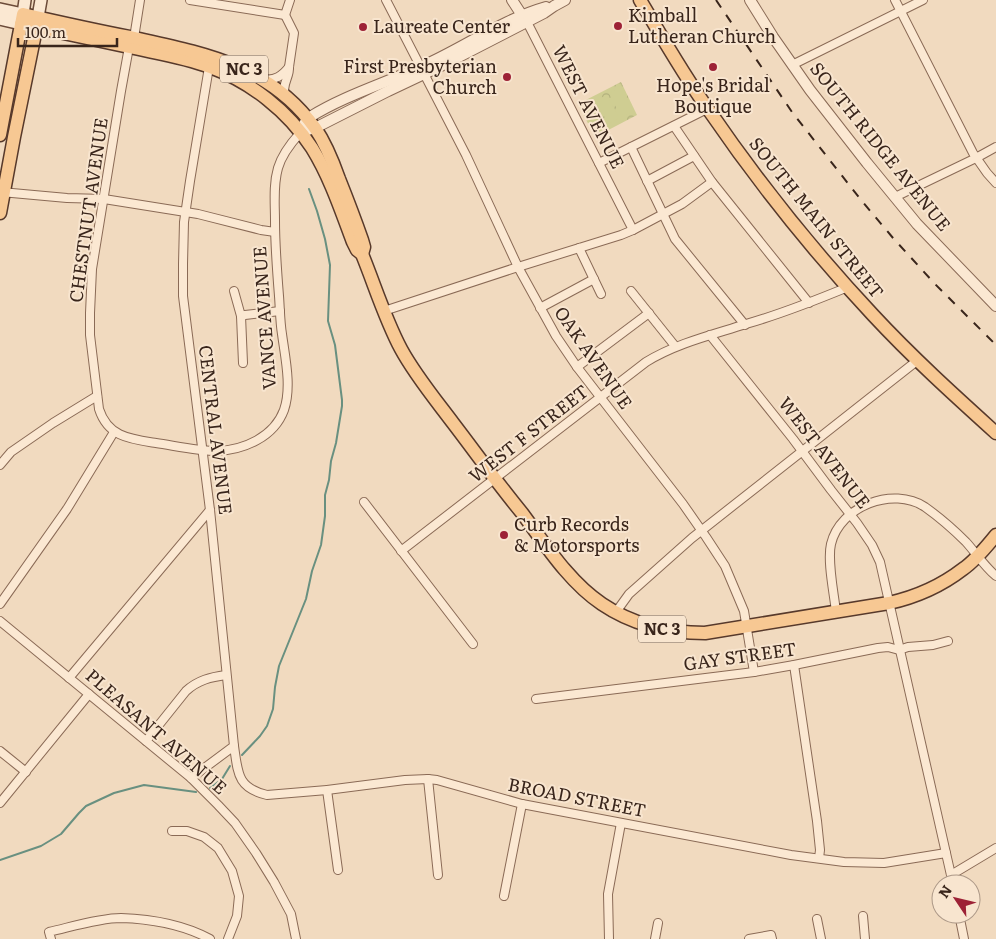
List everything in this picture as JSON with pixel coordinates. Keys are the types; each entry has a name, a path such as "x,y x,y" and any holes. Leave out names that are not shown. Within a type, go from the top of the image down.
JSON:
{"main road":[{"path":"0,135 25,0"},
{"path":"0,213 2,193 41,0"},
{"name":"SOUTH MAIN STREET","path":"640,0 707,109 808,241 874,316 996,433"},
{"path":"0,9 22,19"},
{"path":"0,19 22,19"},
{"name":"NC 3","path":"22,19 131,43 210,56 239,67 270,84 287,98 311,123 330,156 364,246 362,254"},
{"name":"NC 3","path":"131,43 209,67 232,77 258,93 281,112 300,132 324,169 352,242 362,254 401,349 421,381 574,580 602,604 616,612 632,620 667,631 705,634 889,603 925,592 948,580 977,556 996,535"}],"street":[{"name":"CHESTNUT AVENUE","path":"114,432 101,416 97,396 90,335 92,269 121,91 140,0"},
{"path":"190,0 285,15"},
{"path":"287,98 284,89 290,71 294,34 285,15 290,0"},
{"name":"OAK AVENUE","path":"386,0 466,155 518,267 556,336 577,367 702,530 725,566 744,611 754,672"},
{"name":"WEST AVENUE","path":"512,0 525,19 633,230"},
{"path":"300,132 311,123 422,71 525,19 544,13 565,0"},
{"name":"SOUTH RIDGE AVENUE","path":"750,0 792,65 861,156 917,224 996,306"},
{"path":"895,0 976,158 996,183"},
{"path":"792,65 923,0"},
{"name":"CENTRAL AVENUE","path":"209,67 186,211 183,296 210,510 234,746"},
{"path":"260,78 269,80 277,78 289,67"},
{"path":"599,163 707,109"},
{"path":"674,126 712,182 809,303"},
{"name":"VANCE AVENUE","path":"203,450 217,451 254,442 272,429 284,410 287,392 275,232 275,186 278,167 287,149 300,132"},
{"path":"631,147 675,239 744,325"},
{"path":"895,196 996,148"},
{"path":"647,181 694,156"},
{"path":"384,311 616,237 664,214 688,200 712,182"},
{"path":"2,193 104,199 186,211 275,232"},
{"path":"578,248 601,294"},
{"path":"540,308 594,279"},
{"name":"WEST F STREET","path":"402,551 646,362 675,346 809,303 848,287"},
{"path":"234,291 241,316 243,363"},
{"path":"631,291 675,346"},
{"path":"241,316 280,311"},
{"path":"577,367 649,313"},
{"name":"WEST AVENUE","path":"710,335 851,514 872,545 880,562 951,874"},
{"path":"616,612 629,594 702,530 918,360"},
{"path":"0,465 11,452 97,396"},
{"path":"0,604 67,509 114,432 128,438 203,450"},
{"path":"836,612 831,545 836,531 851,514 862,506 881,500 912,501 923,506 966,542 996,576"},
{"path":"364,502 473,644"},
{"path":"69,678 210,510"},
{"name":"PLEASANT AVENUE","path":"0,621 191,778 218,805 256,853 274,882 291,914 296,939"},
{"name":"GAY STREET","path":"536,699 754,672 878,648 888,647 899,650 948,641"},
{"path":"794,665 817,821 819,858"},
{"path":"146,741 186,690 193,684 209,678 226,675"},
{"path":"0,803 89,694"},
{"path":"191,778 234,746"},
{"name":"BROAD STREET","path":"234,746 238,771 242,781 249,789 273,796 405,780 428,779 522,804 791,855 844,862 884,863 946,853"},
{"path":"0,751 26,772"},
{"path":"428,779 438,875"},
{"path":"326,790 338,870"},
{"path":"504,896 522,804"},
{"path":"609,939 608,894 621,823"},
{"path":"172,832 187,831 204,837 218,848 232,871 240,896 237,916 228,939"},
{"path":"953,874 996,848"},
{"path":"863,916 865,939"},
{"path":"51,939 49,932 121,918 171,924 210,939"},
{"path":"817,919 821,939"},
{"path":"655,939 658,923"},
{"path":"961,924 964,939"},
{"path":"749,939 771,935 772,939"}],"green space":[{"path":"621,82 637,115 595,137 578,104"},
{"path":"620,88 632,112 621,117 609,93"},
{"path":"607,95 619,118 608,124 596,100"},
{"path":"593,101 605,125 595,130 583,107"}],"waterway":[{"path":"242,755 267,726 273,709 279,666 306,599 312,571 321,545 325,516 325,495 342,406 335,345 328,321 330,265 325,239 309,189"},
{"path":"210,788 222,779 230,766"},
{"path":"0,860 41,846 61,834 86,806 114,793 144,785 196,792"}],"railway":[{"path":"716,0 792,112 861,200 935,284 996,345"}],"place":[{"name":"Kimball Lutheran Church","path":"618,26"},
{"name":"Laureate Center","path":"363,27"},
{"name":"Hope's Bridal Boutique","path":"713,67"},
{"name":"First Presbyterian Church","path":"507,77"},
{"name":"Curb Records & Motorsports","path":"504,535"}]}
